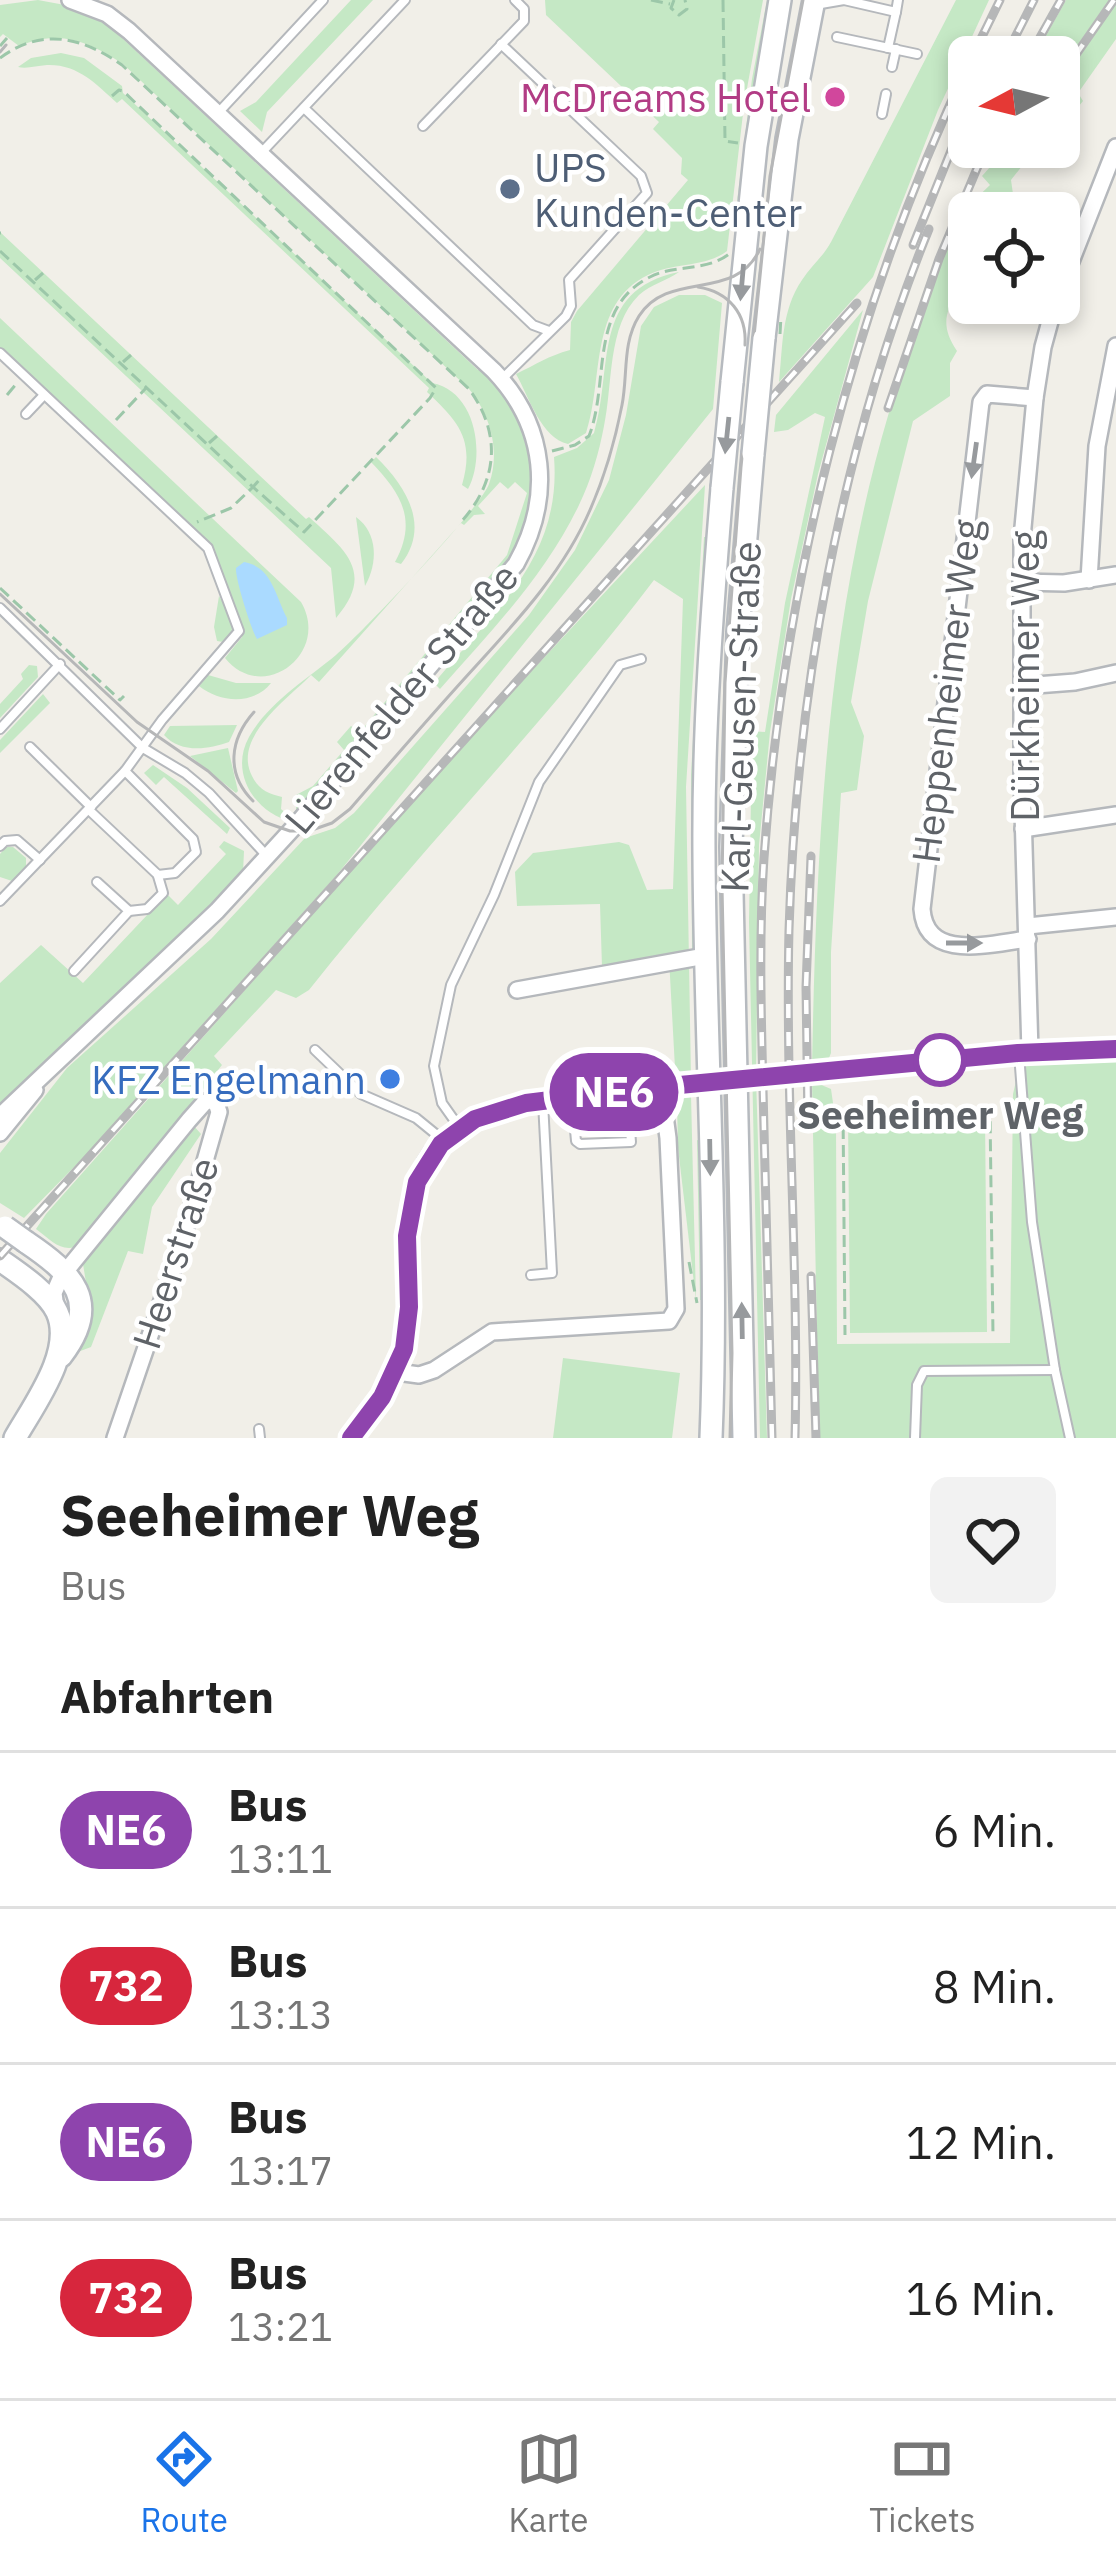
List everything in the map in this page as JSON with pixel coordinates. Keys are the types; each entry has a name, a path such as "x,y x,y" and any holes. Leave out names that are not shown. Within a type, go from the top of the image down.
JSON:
{"main road":[{"name":"Karl-Geusen-Straße","path":"708,1438 712,1406 705,750 732,382 756,146 780,0"},
{"name":"Karl-Geusen-Straße","path":"744,1438 731,847 738,632 787,139 819,2"},
{"path":"2,1224 64,1274 78,1291 80,1318 15,1438"},
{"path":"6,1264 49,1302 61,1335 53,1365"}],"street":[{"name":"Lierenfelder Straße","path":"0,1116 217,911 267,856 516,564 538,511 538,454 523,409 501,380 129,31 78,1"},
{"path":"1080,239 1116,147"},
{"name":"Dürkheimer Weg","path":"1024,1053 1028,932 1021,582 1035,398 1049,324"},
{"path":"1089,580 1097,446 1116,346"},
{"name":"Heppenheimer Weg","path":"1028,932 961,946 943,944 929,934 922,909 981,402 987,394 1035,398"},
{"path":"1021,582 1116,575"},
{"path":"1023,686 1116,674"},
{"path":"1023,830 1116,815"},
{"path":"1028,932 1116,917"},
{"path":"517,990 705,956"},
{"path":"810,1072 1116,1049"},
{"name":"Lierenfelder Straße","path":"0,1133 44,1077"},
{"path":"351,1438 397,1372 407,1331 412,1198 426,1164 444,1141 496,1110 688,1084"},
{"path":"397,1372 437,1375 492,1332 662,1324 674,1315 668,1138 661,1087"},
{"name":"Heerstraße","path":"64,1274 189,1120 205,1102 215,1100 219,1105 181,1245 115,1438"},
{"path":"6,1264 42,1281 64,1274"},
{"path":"49,1302 64,1274"}],"lane":[{"path":"217,113 323,0"},
{"path":"261,154 405,0"},
{"path":"423,127 524,21 524,8 515,0"},
{"path":"819,2 844,0 896,12"},
{"path":"892,67 898,0"},
{"path":"837,37 917,54"},
{"path":"501,44 641,176 647,193 569,280 571,306 501,380"},
{"path":"882,114 886,94"},
{"path":"304,108 533,325 549,332"},
{"path":"0,353 208,548 238,631 125,771 2,896"},
{"path":"26,414 44,395"},
{"path":"0,608 143,748 208,793 267,856"},
{"path":"460,1129 438,1091 434,1066 451,985 494,895 539,782 620,665 641,659"},
{"path":"0,730 59,664"},
{"path":"30,747 158,875 163,893 147,909 129,911 74,971"},
{"path":"125,771 193,839 196,852 175,873 158,875"},
{"path":"0,846 17,840 40,860"},
{"path":"97,882 129,911"},
{"path":"315,1050 361,1094 416,1118 444,1141"},
{"path":"1024,1053 1033,1222 1070,1438"},
{"path":"572,1097 580,1144 631,1142 630,1129"},
{"path":"531,1275 552,1273 543,1101"},
{"path":"915,1438 916,1385 924,1371 1055,1370"}],"path":[{"path":"651,0 673,2 673,12 681,14 689,2"},
{"path":"723,0 725,141 739,143"},
{"path":"0,46 8,38"},
{"path":"0,58 28,43 68,38 91,45 122,64 469,389 485,414 493,459 487,488 461,522"},
{"path":"0,250 304,532 430,398 436,388 389,340 119,90 112,96"},
{"path":"538,454 574,446 589,436 611,316 640,284 677,268 713,264 736,248"},
{"path":"34,282 43,272"},
{"path":"78,322 86,314"},
{"path":"384,345 389,340"},
{"path":"122,364 130,355"},
{"path":"7,395 24,376"},
{"path":"116,420 147,386"},
{"path":"166,404 174,395"},
{"path":"208,444 217,436"},
{"path":"190,530 197,522 231,508 261,478"},
{"path":"294,524 302,515"},
{"path":"0,588 120,700 124,696"},
{"path":"984,1105 990,1114 993,1335"},
{"path":"843,1109 845,1335"}],"green space":[{"path":"38,0 81,8 123,31 120,36 478,370 483,367 508,399 525,434 533,473 531,513 508,565 292,822 257,801 244,777 244,751 257,725 311,675 265,720 250,747 252,776 264,790 282,797 281,809 290,817 296,810 296,795 313,786 344,750 337,742 351,726 360,732 507,555 527,493 515,482 508,489 500,482 478,506 485,514 461,523 489,484 494,459 488,421 469,389 123,64 73,40 48,38 19,46 3,34 0,37 0,5"},
{"path":"351,0 373,0 267,112 262,132 240,111 256,102"},
{"path":"545,0 763,0 744,105 727,251 709,260 658,271 629,288 607,324 586,433 568,444 543,425 516,374 570,350 571,322 577,311 688,180 681,174 682,158 653,129 659,122 546,15"},
{"path":"770,0 736,210 752,79"},
{"path":"956,0 989,0 972,36 948,36 948,88 873,277 779,382 790,304 831,242"},
{"path":"1066,0 1109,0 1080,42 1080,36 1046,36"},
{"path":"1116,3 1116,39 1080,90 1080,56"},
{"path":"61,53 84,58 122,86 123,93 432,383 459,398 476,443 468,489 462,485 467,456 461,433 427,392 429,388 122,99 117,103 86,76 68,68 18,67 31,58"},
{"path":"989,168 1020,168 1011,180 1013,192 983,192 990,185 982,176"},
{"path":"0,232 334,540 354,574 348,602 336,618 331,568 0,258"},
{"path":"948,243 946,326 957,351 950,363 950,396 913,421 868,601 851,702 864,736 857,790 841,793 831,952 831,1053 827,1063 812,1067 818,877 834,688 865,502 889,411"},
{"path":"679,272 639,295 621,323 597,456 565,531 516,602 440,689 434,683 520,581 535,554 554,493 554,457 577,448 594,433 618,313 631,295 651,281"},
{"path":"679,295 705,295 722,303 713,409 336,876 83,1158 24,1218 0,1203 0,1153 67,1068 211,939 305,838 335,828 354,813 529,615 575,550 609,480 641,326 654,307"},
{"path":"863,310 818,474 791,599 770,732 759,845 756,1077 767,1438 760,1438 749,922 752,731 765,732 785,603 825,417 815,413 788,430 774,432 776,415"},
{"path":"0,318 301,602 308,621 307,639 288,667 257,676 240,671 225,658 242,637 243,627 209,543 0,349"},
{"path":"376,457 411,507 414,535 401,564 395,562 405,533 403,508 371,462"},
{"path":"705,485 686,787 691,1080 675,1068 669,958 602,967 600,904 517,906 515,872 533,853 619,842 629,845 647,890 673,889 683,599 654,580 309,990 296,998 276,990 214,1056 222,1065 81,1245 63,1247 36,1229 457,751"},
{"path":"356,517 369,531 374,549 365,586"},
{"path":"704,537 708,537 695,759 692,953 691,775"},
{"path":"409,581 319,682 311,675 350,642"},
{"path":"219,596 234,622 229,643 217,641 214,627"},
{"path":"29,665 37,666 38,677 0,718 0,704"},
{"path":"208,675 236,683 271,683 256,695 227,698 199,686"},
{"path":"43,694 50,703 0,753 0,740"},
{"path":"237,725 229,742 203,748 178,745 164,735 170,726"},
{"path":"228,748 238,791 236,793 190,756"},
{"path":"153,765 187,788 230,828 227,834 164,777 156,785 144,773"},
{"path":"224,841 244,851 243,873 0,1106 0,983 41,945 83,983 167,894 178,905 226,854 219,847"},
{"path":"6,847 26,858 26,866 12,881 0,877 0,854"},
{"path":"1116,1059 1116,1438 819,1438 812,1081 831,1089 836,1124 837,1344 1010,1343 1013,1094 1020,1064"},
{"path":"691,1095 696,1300 678,1148 677,1101"},
{"path":"651,1104 651,1129 641,1128 639,1116 612,1118 610,1136 580,1133 578,1113"},
{"path":"985,1114 987,1332 850,1333 848,1116"},
{"path":"193,1125 201,1134 152,1207 143,1254 128,1251 91,1347 75,1353 89,1301 83,1264"},
{"path":"700,1141 703,1300 700,1300"},
{"path":"563,1358 680,1373 672,1438 553,1438"}],"water":[{"path":"244,562 267,576 287,618 287,625 257,639 236,574"}],"tunnel":[{"path":"688,1084 810,1072"}],"tram line":[{"path":"730,1438 722,887 725,683 770,176 803,0"},
{"path":"0,52 6,45"},
{"path":"0,594 137,722 208,771 264,822 290,831 332,823 350,809 518,619 579,534 609,458 622,405 630,337 639,316 667,293 735,276 760,249"},
{"path":"698,287 719,294 734,306 743,324 745,345"},
{"path":"253,801 238,779 234,756 240,733 254,712"}],"railway":[{"path":"982,36 1000,0"},
{"path":"1016,36 1034,0"},
{"path":"1041,36 1061,0"},
{"path":"1080,49 1114,0"},
{"path":"772,1438 761,926 773,756 806,552 830,451 890,253 948,110"},
{"path":"913,245 948,158"},
{"path":"888,408 939,259 977,168"},
{"path":"795,1438 788,993 801,751 828,573 847,485 898,313 929,229"},
{"path":"0,1256 857,303"},
{"path":"808,1126 811,856"},
{"path":"811,1276 816,1438"}],"bus line":[{"name":"NE6","path":"351,1438 397,1372 404,1349 409,1307 407,1236 417,1182 441,1144 475,1119 526,1103 648,1088 1018,1053 1116,1049"}],"place":[{"name":"McDreams Hotel","path":"835,97"},
{"name":"UPS Kunden-Center","path":"510,189"},
{"name":"Seeheimer Weg","path":"940,1060"},
{"name":"KFZ Engelmann","path":"390,1079"}]}
